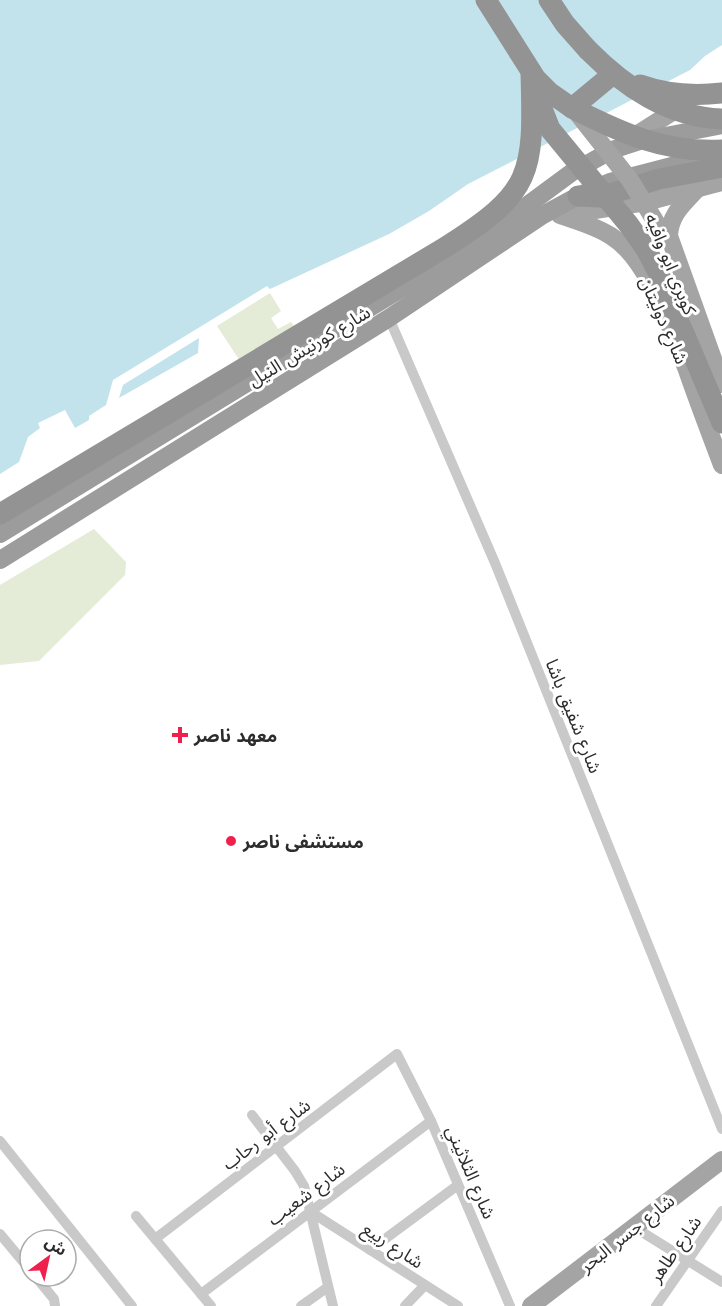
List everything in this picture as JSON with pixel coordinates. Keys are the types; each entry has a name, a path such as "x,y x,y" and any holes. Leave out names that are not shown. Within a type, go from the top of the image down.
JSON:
{"highway":[{"path":"486,0 536,79 572,108 622,133 652,143 683,149 722,152"},
{"path":"549,0 575,36 614,74 639,93 673,110 698,117 722,119"},
{"path":"572,108 614,74"},
{"path":"614,74 642,86 666,92 691,94 722,92"},
{"path":"536,79 549,129 629,225 646,249 722,423"},
{"path":"0,513 444,248 492,216 516,191 529,162 536,79"},
{"name":"شارع كورنيش النيل","path":"0,534 447,261 483,238 571,173 612,150 640,141 722,125"},
{"name":"شارع كورنيش النيل","path":"0,560 389,318 552,215 578,196 619,179 722,152"},
{"path":"578,196 600,197 659,179 722,167"}],"main road":[{"name":"شارع كورنيش النيل","path":"612,150 674,111 722,92"},
{"name":"كوبري ابو وافيه","path":"572,108 630,180 660,229 722,404"},
{"name":"شارع كورنيش النيل","path":"552,215 646,202 722,182"},
{"name":"شارع دوليتان","path":"696,190 676,210 670,224 669,236 722,384"},
{"name":"شارع دوليتان","path":"552,215 597,228 612,236 638,263 666,315 722,465"},
{"name":"شارع جسر البحر","path":"531,1306 722,1160"}],"street":[{"name":"شارع شفيق باشا","path":"389,318 495,563 722,1129"},
{"name":"شارع الثلاثيني","path":"397,1054 431,1121 510,1306"},
{"name":"شارع أبو رحاب","path":"155,1239 397,1054"},
{"path":"252,1115 300,1178 307,1195 333,1306"},
{"name":"شارع شعيب","path":"201,1294 431,1121"},
{"path":"0,1141 132,1306"},
{"path":"370,1250 458,1185"},
{"name":"شارع طاهر","path":"656,1306 722,1211"},
{"name":"شارع ربيع","path":"311,1212 458,1306"},
{"path":"136,1216 211,1306"},
{"path":"634,1227 722,1282"},
{"path":"0,1233 18,1255"},
{"path":"405,1306 425,1285"},
{"path":"301,1306 328,1287"},
{"path":"45,1288 54,1299 55,1306"}],"green space":[{"path":"270,293 281,311 271,318 278,329 291,322 294,326 240,361 217,326"},
{"path":"94,529 126,562 125,575 39,661 0,665 0,585"}],"water":[{"path":"0,0 722,0 722,45 690,70 468,184 429,211 389,234 270,289 267,286 113,380 106,405 89,416 89,420 75,428 65,410 38,423 40,428 28,437 19,462 0,474"},
{"path":"199,338 198,353 119,398 123,385"}],"place":[{"name":"معهد ناصر","path":"180,735"},
{"name":"مستشفى ناصر","path":"231,841"}]}
